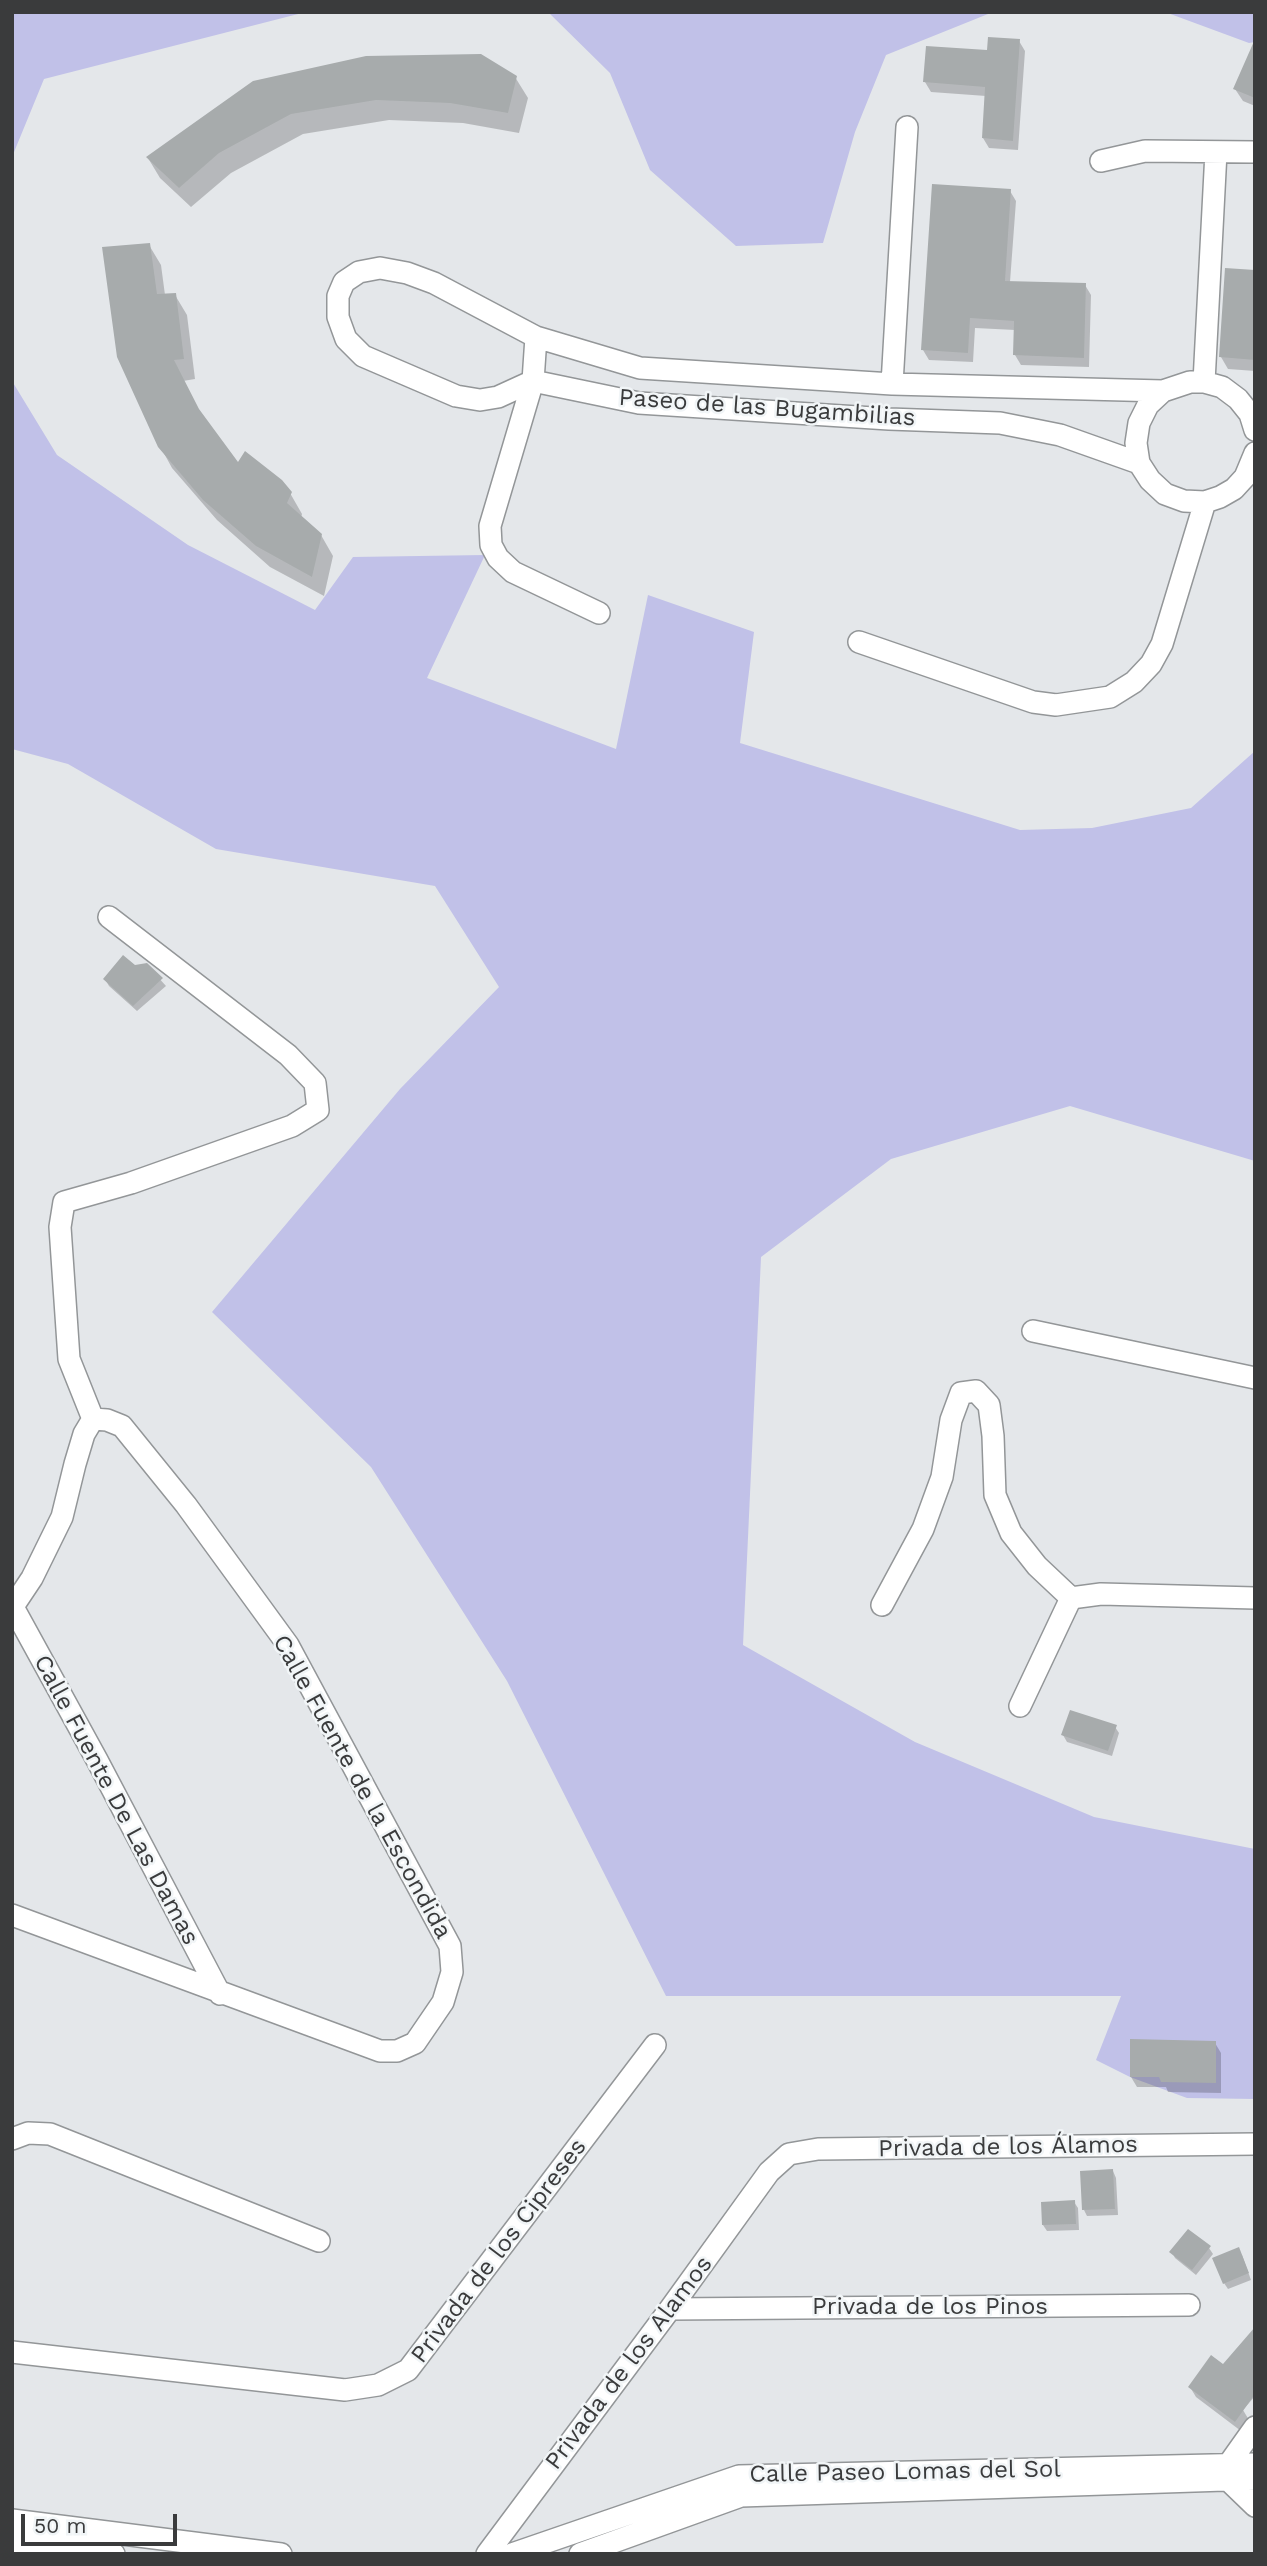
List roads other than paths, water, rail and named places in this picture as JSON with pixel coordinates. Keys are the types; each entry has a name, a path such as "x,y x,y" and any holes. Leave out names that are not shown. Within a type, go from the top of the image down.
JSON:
{"street":[{"path":"892,384 907,127"},
{"path":"1101,161 1145,151 1255,152"},
{"path":"1216,152 1203,382 1222,387 1238,399 1253,420"},
{"name":"Paseo de las Bugambilias","path":"1139,463 1059,435 1000,423 889,419 639,403 533,381 498,397 480,400 456,396 363,356 346,339 338,317 338,296 344,282 359,272 380,268 407,273 434,283 536,337 640,368 892,384 1163,391 1176,385 1203,382"},
{"path":"536,337 533,381 490,526 491,545 498,558 513,572 599,613"},
{"path":"1163,391 1149,405 1139,423 1136,443 1139,463 1150,480 1165,494 1184,501 1205,502 1220,497 1250,477 1255,453"},
{"path":"859,642 1033,702 1056,705 1110,697 1134,682 1151,664 1162,644 1205,502"},
{"path":"12,1607 32,1578 62,1517 84,1434 93,1419 69,1359 60,1227 64,1202 131,1183 292,1126 318,1110 315,1083 288,1055 109,917"},
{"path":"1033,1331 1255,1378"},
{"path":"882,1605 928,1516 942,1477 951,1420 961,1393 976,1391 989,1405 995,1495 1011,1533 1037,1566 1072,1598"},
{"name":"Calle Fuente de la Escondida","path":"12,1915 219,1994 380,2051 397,2051 415,2042 443,2002 452,1972 450,1946 288,1645 186,1504 122,1426 107,1420 93,1419"},
{"path":"1072,1598 1101,1594 1255,1598"},
{"path":"1020,1706 1072,1598"},
{"name":"Calle Fuente De Las Damas","path":"12,1607 97,1760 219,1994"},
{"name":"Privada de los Cipreses","path":"12,2352 345,2390 378,2385 408,2370 655,2045"},
{"path":"12,2139 28,2133 50,2134 319,2241"},
{"name":"Privada de los Álamos","path":"769,2172 789,2154 818,2149 1255,2144"},
{"name":"Privada de los Alamos","path":"487,2554 769,2172"},
{"name":"Privada de los Pinos","path":"670,2309 1189,2305"},
{"path":"1228,2472 1255,2427"},
{"path":"1228,2472 1255,2464"},
{"path":"1228,2472 1255,2479"},
{"path":"1228,2472 1255,2506"},
{"name":"Calle Paseo Lomas del Sol","path":"512,2554 739,2476 1228,2472"},
{"name":"Calle Paseo Lomas del Sol","path":"580,2554 741,2496 1228,2472"},
{"path":"12,2520 281,2554"},
{"path":"12,2541 114,2554"}]}
